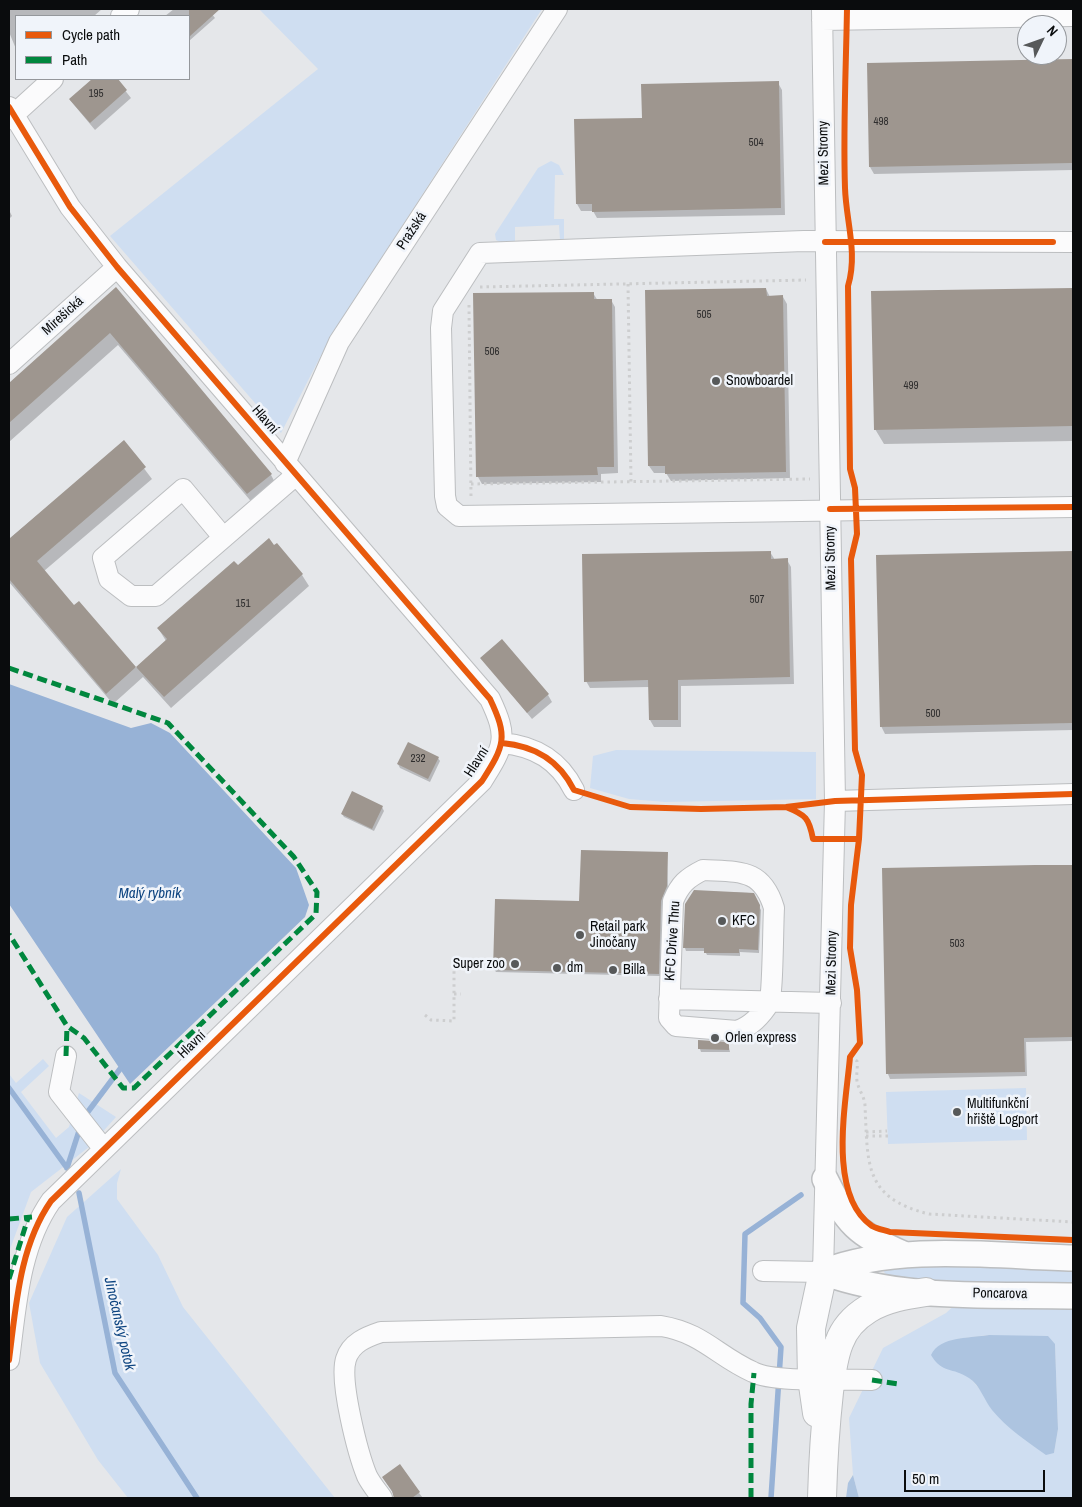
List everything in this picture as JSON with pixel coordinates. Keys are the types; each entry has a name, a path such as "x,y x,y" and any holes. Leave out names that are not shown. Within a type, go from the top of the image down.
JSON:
{"highway":[{"path":"822,1498 823,1444 812,1378 811,1328 823,1272"},
{"path":"812,1378 858,1316 884,1301 926,1292"}],"main road":[{"path":"825,1179 838,1204 859,1231 904,1254"},
{"path":"823,1272 846,1263 904,1254 1073,1258"},
{"name":"Poncarova","path":"823,1272 871,1286 926,1292 1073,1296"}],"street":[{"name":"Pražská","path":"291,469 339,342 557,9"},
{"path":"822,14 1073,16"},
{"name":"Mezi Stromy","path":"822,14 835,801 823,1272"},
{"path":"10,113 52,80"},
{"name":"Hlavní","path":"9,1360 22,1268 40,1217 51,1201 103,1148 482,781 498,757 502,743 500,721 490,698 117,267 70,207 10,113"},
{"path":"1073,242 825,242 480,253 447,303 441,318 445,496 447,506 459,516 1073,506"},
{"name":"Mirešická","path":"9,364 117,267"},
{"path":"224,538 183,489 103,558 109,580 131,596 156,596 224,538 291,469"},
{"path":"502,743 533,749 554,761 566,775 574,790"},
{"path":"835,801 1073,794"},
{"name":"KFC Drive Thru","path":"703,870 745,872 760,881 770,894 774,908 770,1002 754,1021 746,1028 737,1031 676,1026 669,1018 673,901 680,886 688,877 703,870"},
{"path":"669,999 770,1002 831,1010"},
{"path":"66,1056 59,1092 103,1148"},
{"path":"763,1271 823,1272"},
{"path":"382,1498 367,1476 354,1434 344,1374 346,1359 353,1346 365,1337 380,1332 661,1326 679,1329 695,1335 754,1373 771,1377 872,1380"}],"path":[{"path":"473,287 806,280"},
{"path":"628,284 631,482"},
{"path":"469,303 471,517"},
{"path":"471,484 810,479"},
{"path":"425,1015 431,1020 454,1021 454,972"},
{"path":"454,994 461,994"},
{"path":"849,1066 850,1057 855,1050"},
{"path":"850,1057 857,1062 857,1080 865,1103 870,1169 879,1186 891,1199 906,1209 929,1214 1073,1222"},
{"path":"866,1134 888,1133"}],"shaded area":[{"path":"259,9 542,9 331,336 281,433 110,236 318,69"},
{"path":"551,161 559,165 564,175 555,175 554,219 564,219 564,239 560,240 559,225 515,227 515,241 500,242 496,240 495,234 538,168"},
{"path":"616,750 816,752 816,799 665,802 629,799 590,788 593,756"},
{"path":"43,1059 49,1066 21,1092 56,1138 69,1127 79,1093 116,1117 89,1147 31,1192 9,1252 9,1074 16,1083"},
{"name":"Multifunkční hřiště Logport","path":"1026,1088 1027,1140 888,1144 886,1092"},
{"path":"121,1169 117,1183 117,1199 158,1255 183,1307 335,1498 128,1498 98,1460 40,1363 29,1303 67,1217"},
{"path":"890,1265 1073,1269 1073,1284 890,1279 884,1272 885,1267"},
{"path":"958,1302 1073,1308 1073,1498 859,1498 853,1475 849,1418 883,1348 946,1313","holes":["989,1335 1055,1344 1058,1429 1054,1453 991,1408 983,1393 970,1378 956,1339"]},
{"path":"989,1335 1048,1336 1055,1344 1058,1429 1054,1453 1046,1455 1017,1434 992,1410 973,1381 939,1365 931,1355 941,1344 949,1341"},
{"path":"853,1475 859,1498 846,1498 848,1483"}],"water":[{"name":"Malý rybník","path":"9,684 131,728 151,723 170,733 296,868 309,905 305,917 130,1084 9,904"}],"building":[{"path":"189,9 220,9 190,36"},
{"path":"1067,59 1073,59 1073,163 869,167 867,63 1017,60 1017,65 1067,65"},
{"path":"91,80 119,80 127,90 90,123 69,99"},
{"path":"779,81 781,208 592,212 592,204 576,204 574,119 642,118 641,84"},
{"path":"116,287 272,474 247,494 110,333 9,423 9,383"},
{"name":"Snowboardel","path":"766,288 767,296 783,295 786,472 665,474 665,466 648,466 645,290"},
{"path":"1073,288 1073,426 874,430 871,291"},
{"path":"594,292 594,299 612,299 614,467 597,467 598,475 476,477 473,293"},
{"path":"124,440 146,467 37,561 74,605 79,601 136,667 106,694 9,579 9,539"},
{"path":"269,538 274,545 277,543 303,574 164,697 136,667 167,639 157,628 234,561 238,565"},
{"path":"771,551 771,559 788,558 790,677 678,680 678,720 649,720 648,680 584,682 582,554"},
{"path":"1073,551 1073,723 880,727 876,555"},
{"path":"502,639 549,694 527,713 480,658"},
{"path":"408,742 439,757 428,779 397,764"},
{"path":"352,791 383,806 372,829 341,814"},
{"name":"Retail park Jinočany","path":"581,850 668,852 667,886 661,901 659,974 493,970 495,899 579,901"},
{"path":"1073,865 1073,1037 1024,1038 1025,1072 886,1074 882,868"},
{"name":"KFC","path":"694,890 754,893 760,905 758,950 739,949 739,953 704,953 704,948 683,948 685,904"},
{"path":"698,1040 729,1042 729,1050 698,1049"},
{"path":"400,1464 420,1492 412,1498 394,1498 392,1491 382,1477"}],"waterway":[{"path":"87,1113 120,1069"},
{"name":"Jinočanský potok","path":"9,1088 67,1168"},
{"path":"67,1168 79,1131"},
{"name":"Jinočanský potok","path":"79,1193 115,1373 197,1498"},
{"path":"771,1498 781,1347 760,1318 743,1303 745,1234 801,1195"}],"marked path":[{"path":"9,668 168,723 294,857 317,892 316,914 134,1088 123,1088 84,1038 67,1026 9,934"},
{"path":"66,1056 67,1026"},
{"path":"9,1219 32,1217"},
{"path":"9,1279 28,1218"},
{"path":"751,1498 751,1404 754,1373"},
{"path":"872,1380 899,1384"}],"cycle path":[{"path":"847,9 844,166 852,249 851,274 848,286 850,469 855,488 857,534 851,559 855,750 862,775 859,839 851,905 850,948 857,990 860,1043 850,1057 843,1123 844,1171 849,1193 858,1212 872,1226 878,1229 890,1232 1073,1240"},
{"path":"9,107 70,207 117,267 490,699 500,723 501,732 499,749 482,781 51,1201 40,1219 25,1258 17,1299 9,1360"},
{"path":"825,242 1053,242"},
{"path":"830,509 1073,507"},
{"path":"502,743 525,747 545,756 561,770 574,790 630,807 701,809 786,807 835,801 1073,794"},
{"path":"786,807 806,818 813,839 859,839"}],"place":[{"name":"Snowboardel","path":"716,381"},
{"name":"KFC","path":"722,921"},
{"name":"Retail park Jinočany","path":"580,935"},
{"name":"Super zoo","path":"515,964"},
{"name":"dm","path":"557,968"},
{"name":"Billa","path":"613,970"},
{"name":"Orlen express","path":"715,1038"},
{"name":"Multifunkční hřiště Logport","path":"957,1112"}]}
